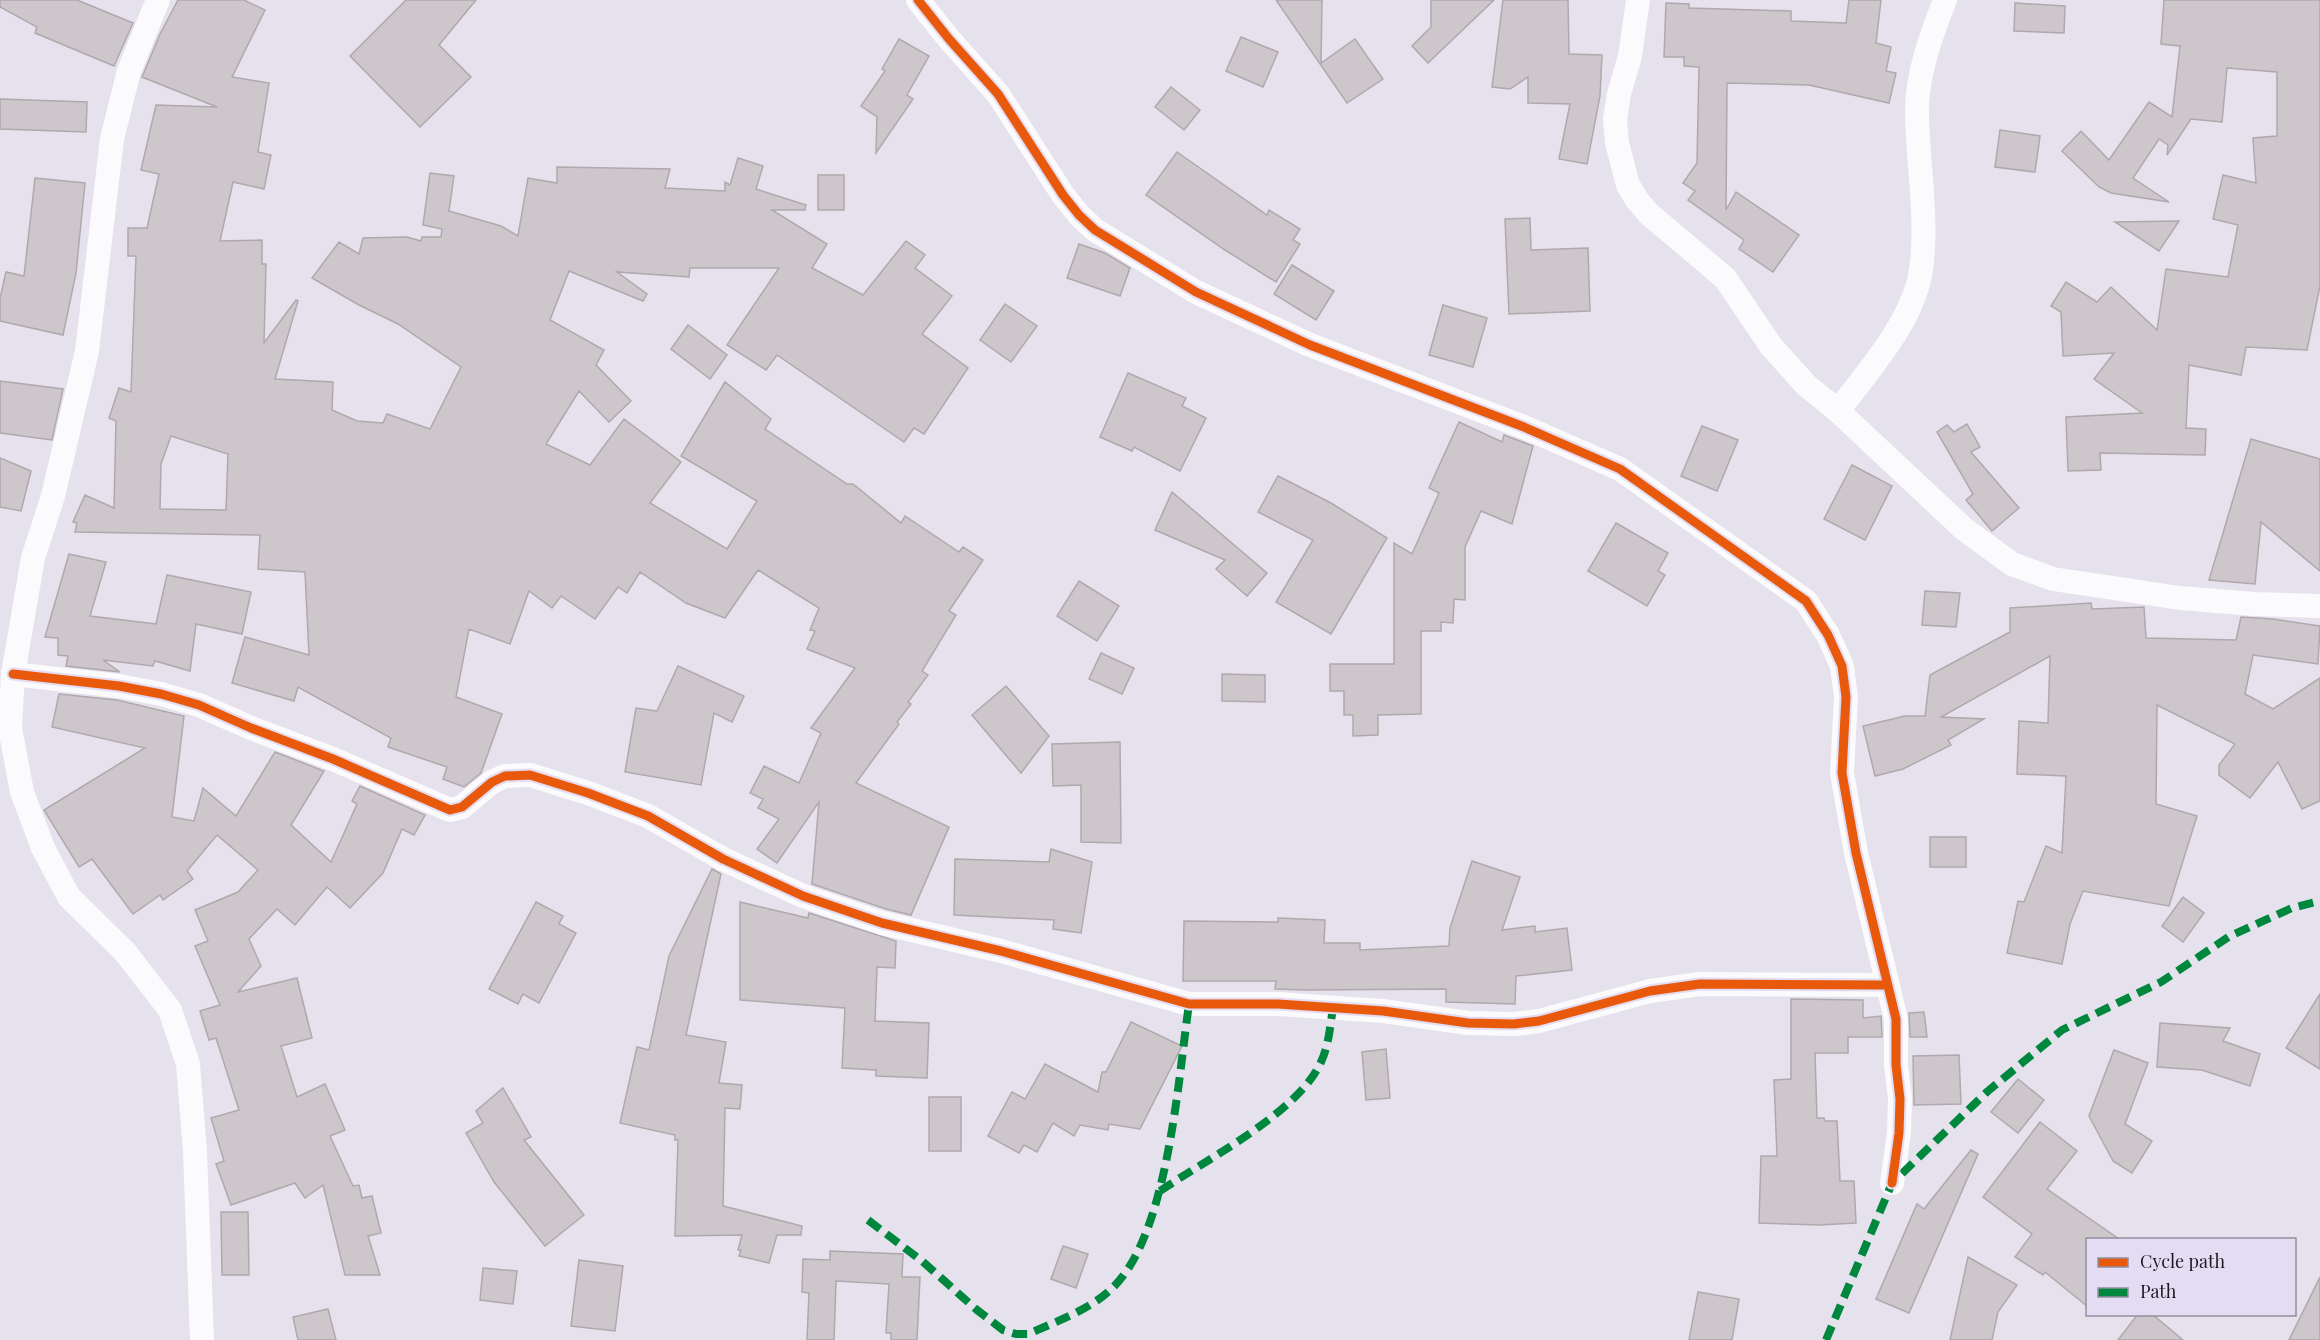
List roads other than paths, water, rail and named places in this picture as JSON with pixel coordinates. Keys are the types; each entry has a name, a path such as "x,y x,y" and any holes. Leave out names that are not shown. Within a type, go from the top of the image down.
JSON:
{"street":[{"path":"158,0 129,71 112,139 87,351 53,496 33,558 5,728 22,792 43,848 69,897 125,952 170,1010 188,1064 195,1151 202,1340"},
{"path":"918,0 998,94 1063,195 1095,230 1196,292 1310,345 1533,431 1620,469 1806,601 1828,635 1842,666 1846,697 1842,773 1856,853 1896,1019 1896,1065 1900,1099 1899,1133 1892,1183"},
{"path":"1638,0 1630,56 1619,94 1615,119 1617,143 1628,185 1637,200 1725,279 1771,346 1806,385 1838,411 1964,529 2012,564 2053,579 2180,598 2320,606"},
{"path":"1838,411 1873,365 1905,315 1921,271 1923,219 1917,113 1921,79 1945,0"},
{"path":"13,674 119,686 161,694 199,705 251,728 333,759 450,810 462,807 492,782 505,776 530,775 588,793 648,816 723,859 803,896 882,923 1001,951 1189,1004 1278,1004 1383,1011 1468,1023 1514,1024 1539,1021 1650,991 1700,984 1887,985"}]}
